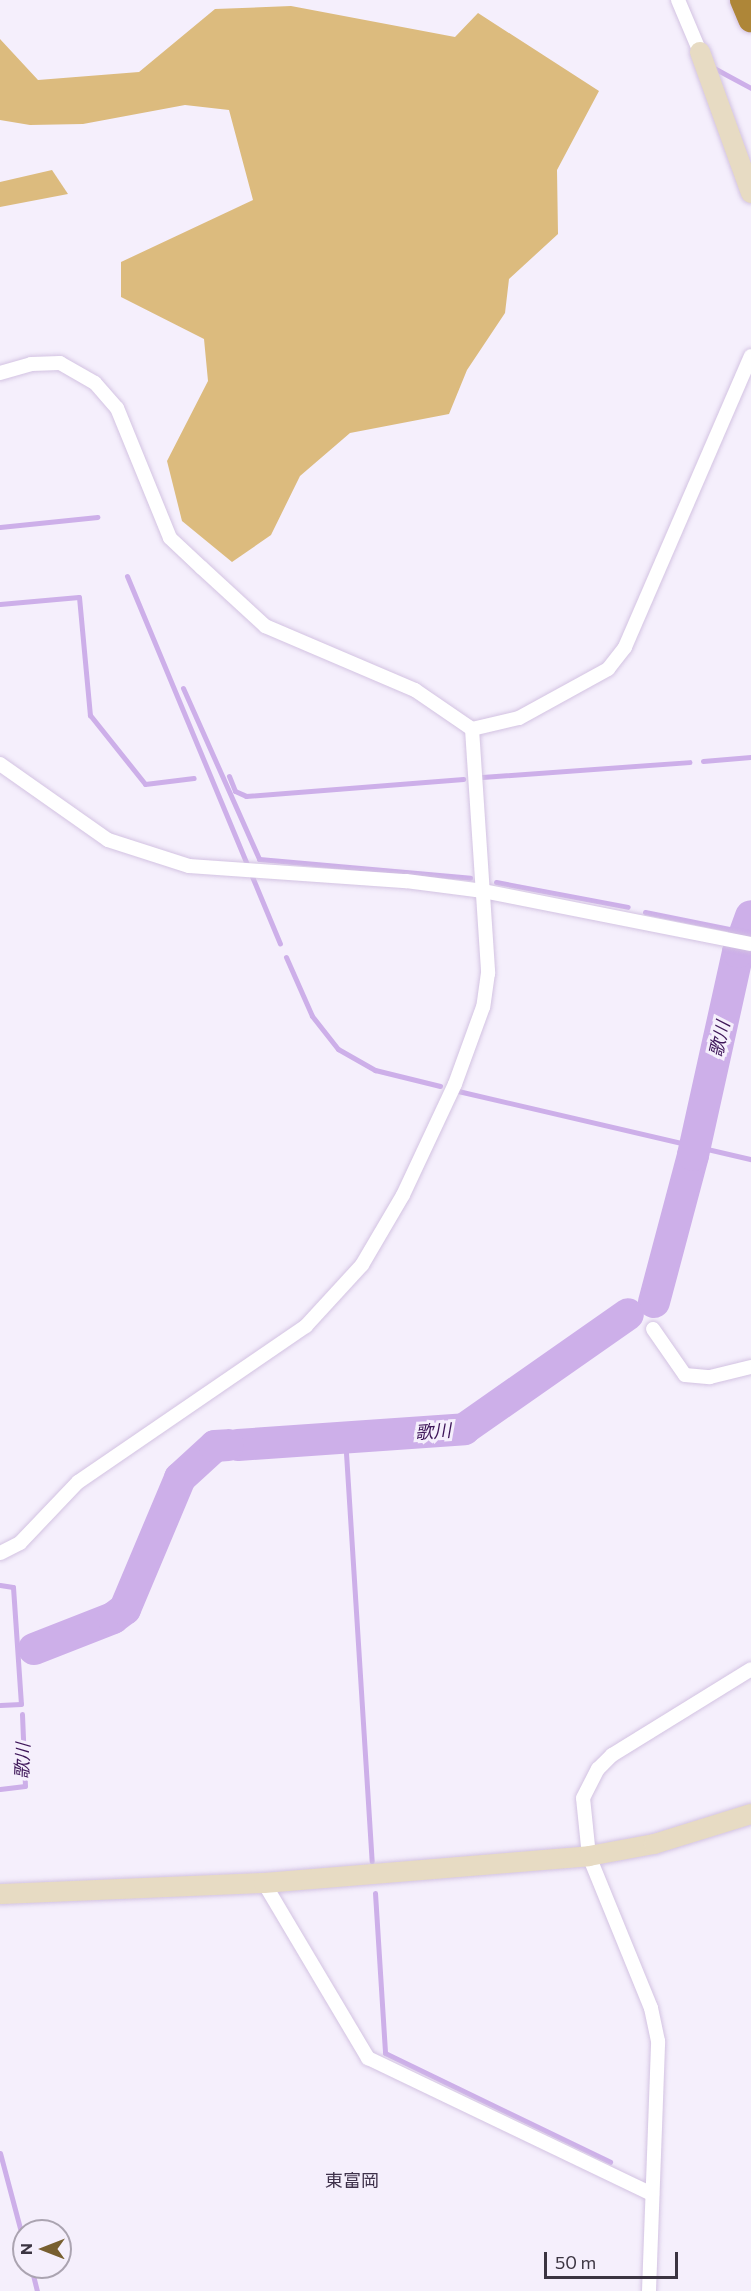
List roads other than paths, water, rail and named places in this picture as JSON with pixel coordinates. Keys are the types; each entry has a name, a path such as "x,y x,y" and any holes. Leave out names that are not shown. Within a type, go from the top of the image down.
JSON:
{"highway":[{"path":"743,0 751,19"}],"street":[{"path":"678,0 700,52 751,193"},
{"path":"0,374 31,364 60,363 95,383 117,408 170,538 265,626 415,690 472,729 519,718 608,669 625,647 751,356"},
{"path":"0,1553 20,1543 78,1482 306,1326 362,1265 403,1195 445,1107 483,1007 488,973 472,729"},
{"path":"0,764 108,840 189,866 406,881 483,891 744,943"},
{"path":"653,1329 685,1375 710,1377 751,1366"},
{"path":"649,2291 658,2040 651,2008 589,1856 583,1798 598,1769 639,1736 751,1669"},
{"path":"0,1894 264,1883 589,1856 654,1844 751,1814"},
{"path":"264,1883 368,2058 652,2194"}],"waterway":[{"path":"712,67 751,88"},
{"path":"0,527 97,517"},
{"path":"127,576 280,943"},
{"path":"0,604 79,597 90,715 145,784 194,778"},
{"path":"183,688 259,859 470,878"},
{"path":"703,761 751,757"},
{"path":"482,777 689,762"},
{"path":"229,776 235,791 246,796 463,779"},
{"path":"496,882 628,907"},
{"path":"645,912 744,932"},
{"name":"歌川","path":"654,1302 693,1155 738,952 751,916"},
{"path":"286,957 312,1016 338,1049 375,1070 440,1086"},
{"path":"458,1091 751,1159"},
{"name":"歌川","path":"238,1445 464,1429 628,1314"},
{"path":"345,1437 372,1861"},
{"name":"歌川","path":"34,1649 113,1618 125,1609 180,1478 215,1446 228,1445"},
{"path":"0,1585 13,1587 21,1704 0,1705"},
{"name":"歌川","path":"0,1789 25,1786 22,1714"},
{"path":"375,1893 385,2053 610,2162"},
{"path":"0,2153 18,2219"},
{"path":"34,2279 37,2291"}],"district":[{"name":"東富岡","path":"352,2180"}]}
